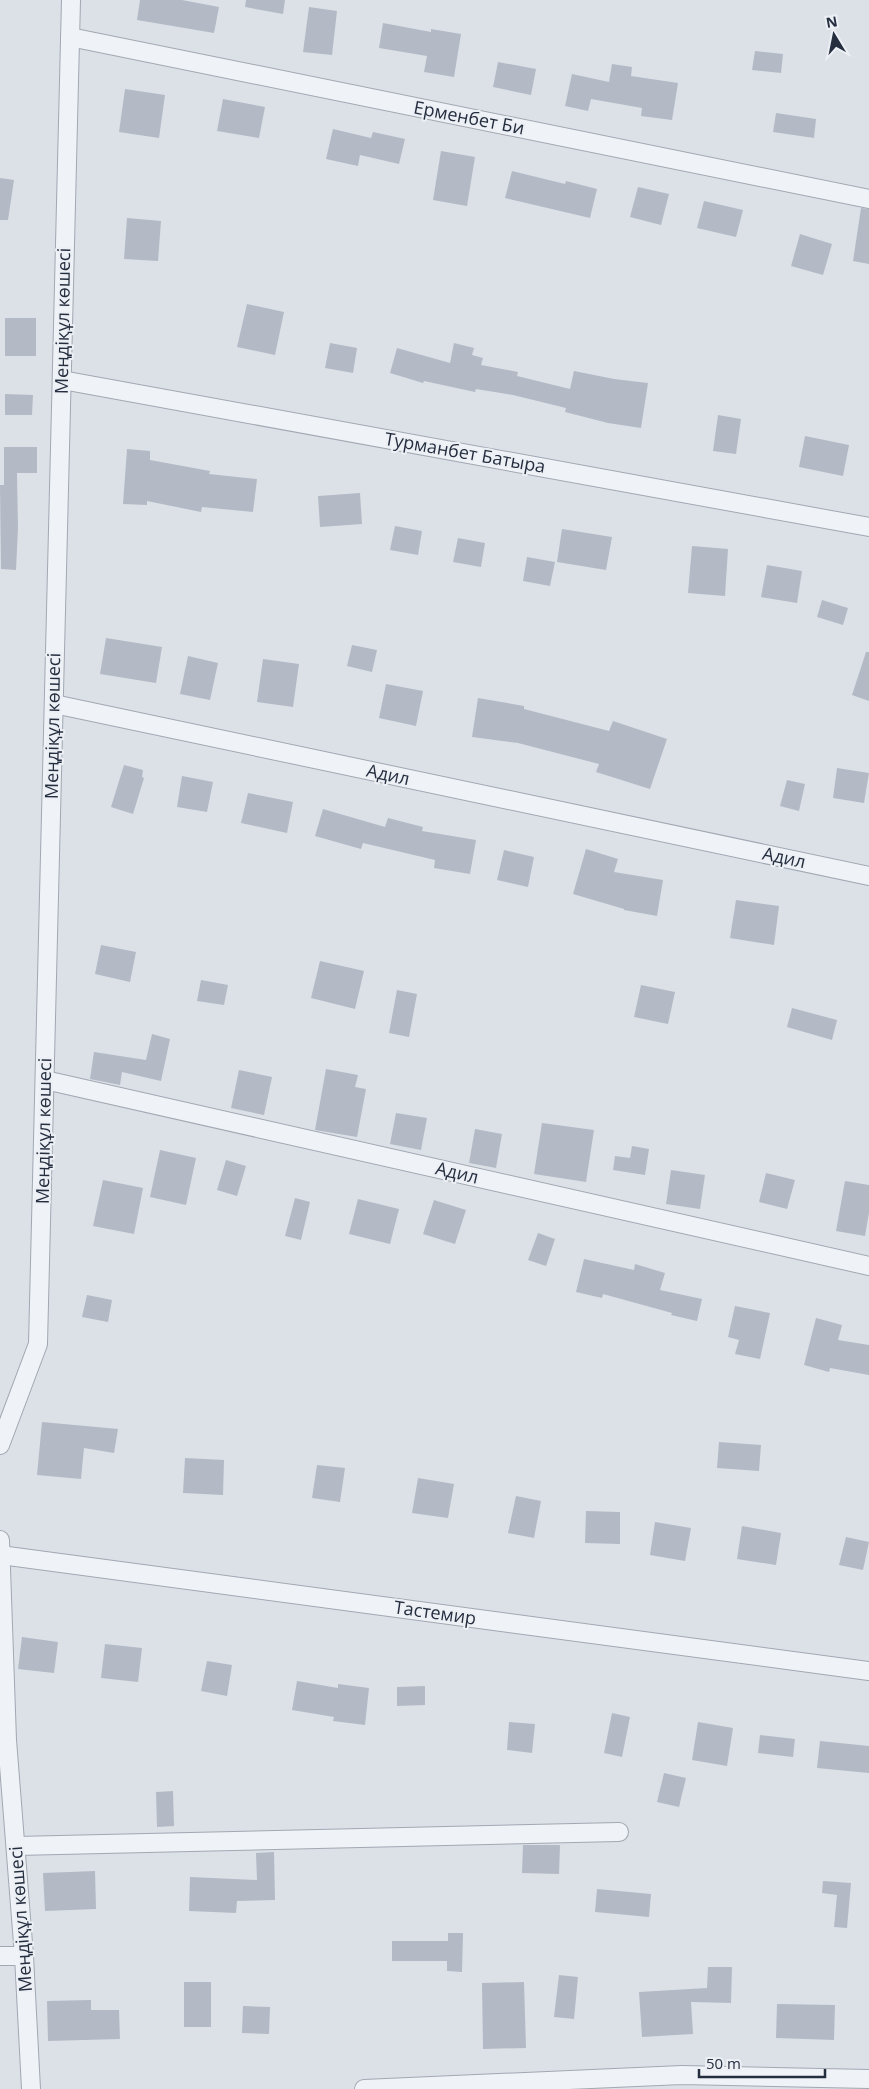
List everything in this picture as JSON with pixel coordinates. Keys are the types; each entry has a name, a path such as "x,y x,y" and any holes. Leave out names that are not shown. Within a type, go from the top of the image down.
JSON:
{"street":[{"name":"Меңдіқұл көшесі","path":"0,1445 38,1344 72,0"},
{"name":"Ерменбет Би","path":"70,37 869,199"},
{"name":"Турманбет Батыра","path":"62,380 869,527"},
{"name":"Адил","path":"54,704 869,876"},
{"name":"Адил","path":"45,1080 869,1266"},
{"name":"Меңдіқұл көшесі","path":"0,1540 7,1740 24,1956 31,2089"},
{"name":"Тастемир","path":"0,1555 869,1671"},
{"path":"16,1846 619,1832"},
{"path":"0,1956 24,1956"},
{"path":"364,2089 682,2075 869,2079"}],"building":[{"path":"140,0 182,0 219,7 214,33 137,20"},
{"path":"246,0 285,0 283,14 245,7"},
{"path":"309,7 337,11 332,55 303,52"},
{"path":"383,23 431,32 431,29 461,34 454,77 424,72 427,56 379,48"},
{"path":"755,51 783,54 781,73 752,70"},
{"path":"498,62 536,69 531,95 493,87"},
{"path":"612,64 632,67 631,76 678,83 672,120 641,116 642,108 591,99 588,111 565,106 572,74 609,82"},
{"path":"125,89 165,95 159,138 119,132"},
{"path":"223,99 265,107 259,138 217,131"},
{"path":"776,113 816,119 814,138 773,132"},
{"path":"333,129 371,138 373,132 405,139 399,164 360,155 358,166 326,159"},
{"path":"441,151 475,157 467,206 433,200"},
{"path":"512,171 565,184 566,181 597,189 590,218 505,198"},
{"path":"0,178 14,180 8,220 0,220"},
{"path":"638,187 669,194 661,225 630,217"},
{"path":"704,201 743,210 736,237 697,228"},
{"path":"861,208 869,209 869,264 853,261"},
{"path":"127,218 161,221 158,261 124,259"},
{"path":"800,234 832,244 823,275 791,266"},
{"path":"247,304 284,312 275,355 237,347"},
{"path":"5,318 36,318 36,356 5,356"},
{"path":"330,343 357,348 353,373 325,368"},
{"path":"454,343 474,348 472,355 483,358 481,365 518,372 517,376 570,389 574,371 648,383 641,428 608,423 565,412 566,408 513,395 476,389 475,392 424,381 423,383 390,373 397,348 450,363"},
{"path":"5,394 33,395 32,415 5,415"},
{"path":"718,415 741,419 736,454 713,451"},
{"path":"805,436 849,445 843,476 799,467"},
{"path":"4,447 37,447 37,473 17,473 18,528 16,570 1,569 0,485 4,485"},
{"path":"127,449 150,451 150,460 210,471 209,474 257,479 253,512 202,507 201,512 147,501 147,505 123,504"},
{"path":"360,493 362,524 320,527 318,496"},
{"path":"395,526 422,531 418,555 390,550"},
{"path":"562,529 612,537 606,570 557,562"},
{"path":"458,538 485,543 481,567 453,562"},
{"path":"692,546 728,549 725,596 688,593"},
{"path":"527,557 555,562 550,586 523,581"},
{"path":"767,565 802,571 797,603 761,597"},
{"path":"822,600 848,608 843,625 817,617"},
{"path":"106,638 162,647 156,683 100,674"},
{"path":"352,645 377,650 372,672 347,666"},
{"path":"866,652 869,652 869,701 852,695"},
{"path":"188,656 218,663 210,700 180,694"},
{"path":"263,659 299,664 293,707 257,702"},
{"path":"386,684 423,691 416,726 379,718"},
{"path":"478,698 524,706 524,709 609,731 613,721 667,739 650,789 596,772 599,764 518,743 472,737"},
{"path":"124,765 143,770 142,777 144,778 133,814 111,807"},
{"path":"837,768 869,773 864,803 833,798"},
{"path":"182,776 213,782 207,812 177,807"},
{"path":"787,780 805,784 799,811 780,806"},
{"path":"248,793 293,802 287,833 241,823"},
{"path":"323,809 385,827 388,818 423,827 422,831 476,840 470,874 434,868 435,860 363,843 361,849 315,836"},
{"path":"586,849 618,859 614,872 663,880 657,916 624,910 573,894"},
{"path":"504,850 534,857 528,887 497,880"},
{"path":"736,900 779,906 774,945 730,938"},
{"path":"101,945 136,952 130,982 95,974"},
{"path":"320,961 364,971 355,1009 311,998"},
{"path":"201,980 228,985 224,1005 197,1001"},
{"path":"641,985 675,992 668,1024 634,1017"},
{"path":"397,990 417,994 409,1037 389,1033"},
{"path":"792,1008 837,1020 832,1040 787,1027"},
{"path":"152,1034 170,1039 161,1081 122,1072 120,1085 90,1079 94,1052 146,1060"},
{"path":"326,1069 358,1075 355,1087 366,1089 357,1137 315,1130"},
{"path":"239,1070 272,1077 264,1115 231,1108"},
{"path":"396,1113 427,1118 421,1150 390,1144"},
{"path":"542,1123 594,1130 586,1182 534,1174"},
{"path":"475,1129 502,1134 496,1168 469,1163"},
{"path":"632,1146 649,1149 645,1175 613,1170 615,1156 630,1158"},
{"path":"160,1150 196,1158 186,1205 150,1197"},
{"path":"226,1160 246,1166 237,1196 217,1190"},
{"path":"671,1170 705,1175 700,1209 666,1204"},
{"path":"766,1173 795,1180 787,1209 759,1202"},
{"path":"103,1180 143,1188 134,1234 93,1226"},
{"path":"845,1181 869,1185 869,1213 865,1236 836,1231"},
{"path":"295,1198 310,1202 301,1240 285,1236"},
{"path":"358,1199 399,1209 390,1244 349,1234"},
{"path":"434,1200 466,1210 455,1244 423,1234"},
{"path":"538,1233 555,1239 546,1266 528,1260"},
{"path":"584,1259 634,1270 635,1264 665,1273 660,1290 702,1299 697,1321 603,1294 602,1298 576,1292"},
{"path":"87,1295 112,1300 108,1322 82,1317"},
{"path":"735,1306 770,1313 760,1359 735,1354 739,1340 728,1337"},
{"path":"816,1318 842,1325 838,1340 869,1345 869,1375 830,1368 829,1372 804,1365"},
{"path":"42,1422 118,1429 114,1453 84,1448 81,1479 37,1475"},
{"path":"719,1442 761,1445 759,1471 717,1468"},
{"path":"185,1458 224,1460 223,1495 183,1493"},
{"path":"317,1465 345,1468 340,1502 312,1498"},
{"path":"418,1478 454,1484 448,1518 412,1513"},
{"path":"516,1496 541,1501 534,1538 508,1533"},
{"path":"586,1511 620,1512 620,1544 585,1543"},
{"path":"655,1522 691,1528 685,1561 650,1555"},
{"path":"742,1526 781,1533 776,1565 737,1559"},
{"path":"846,1537 869,1542 863,1570 839,1565"},
{"path":"22,1637 58,1642 54,1673 18,1669"},
{"path":"105,1644 142,1648 138,1682 101,1678"},
{"path":"207,1661 232,1665 227,1696 201,1691"},
{"path":"297,1681 338,1688 338,1684 369,1688 365,1725 333,1721 334,1717 292,1710"},
{"path":"425,1686 425,1705 397,1706 397,1687"},
{"path":"612,1713 630,1717 622,1757 604,1753"},
{"path":"509,1722 535,1724 532,1753 507,1750"},
{"path":"698,1722 733,1728 727,1766 692,1760"},
{"path":"760,1735 795,1739 793,1757 758,1753"},
{"path":"820,1741 869,1746 869,1773 817,1768"},
{"path":"664,1773 686,1778 679,1807 657,1802"},
{"path":"173,1791 174,1826 157,1827 156,1792"},
{"path":"523,1845 560,1845 559,1874 522,1873"},
{"path":"274,1852 275,1900 237,1901 236,1913 189,1911 190,1877 257,1880 256,1853"},
{"path":"95,1871 96,1909 45,1911 43,1873"},
{"path":"823,1881 851,1883 847,1928 834,1927 837,1895 822,1893"},
{"path":"597,1889 651,1894 649,1917 595,1912"},
{"path":"448,1933 463,1933 462,1972 447,1971 447,1961 392,1961 392,1941 448,1941"},
{"path":"708,1967 732,1967 731,2003 691,2002 693,2034 642,2037 639,1992 707,1988"},
{"path":"559,1975 578,1977 574,2019 554,2017"},
{"path":"184,1982 211,1982 211,2027 184,2027"},
{"path":"524,1982 526,2048 483,2049 482,1983"},
{"path":"91,2000 91,2010 119,2010 120,2039 48,2041 47,2001"},
{"path":"777,2004 835,2005 834,2040 776,2038"},
{"path":"243,2006 270,2007 269,2034 242,2033"}]}
